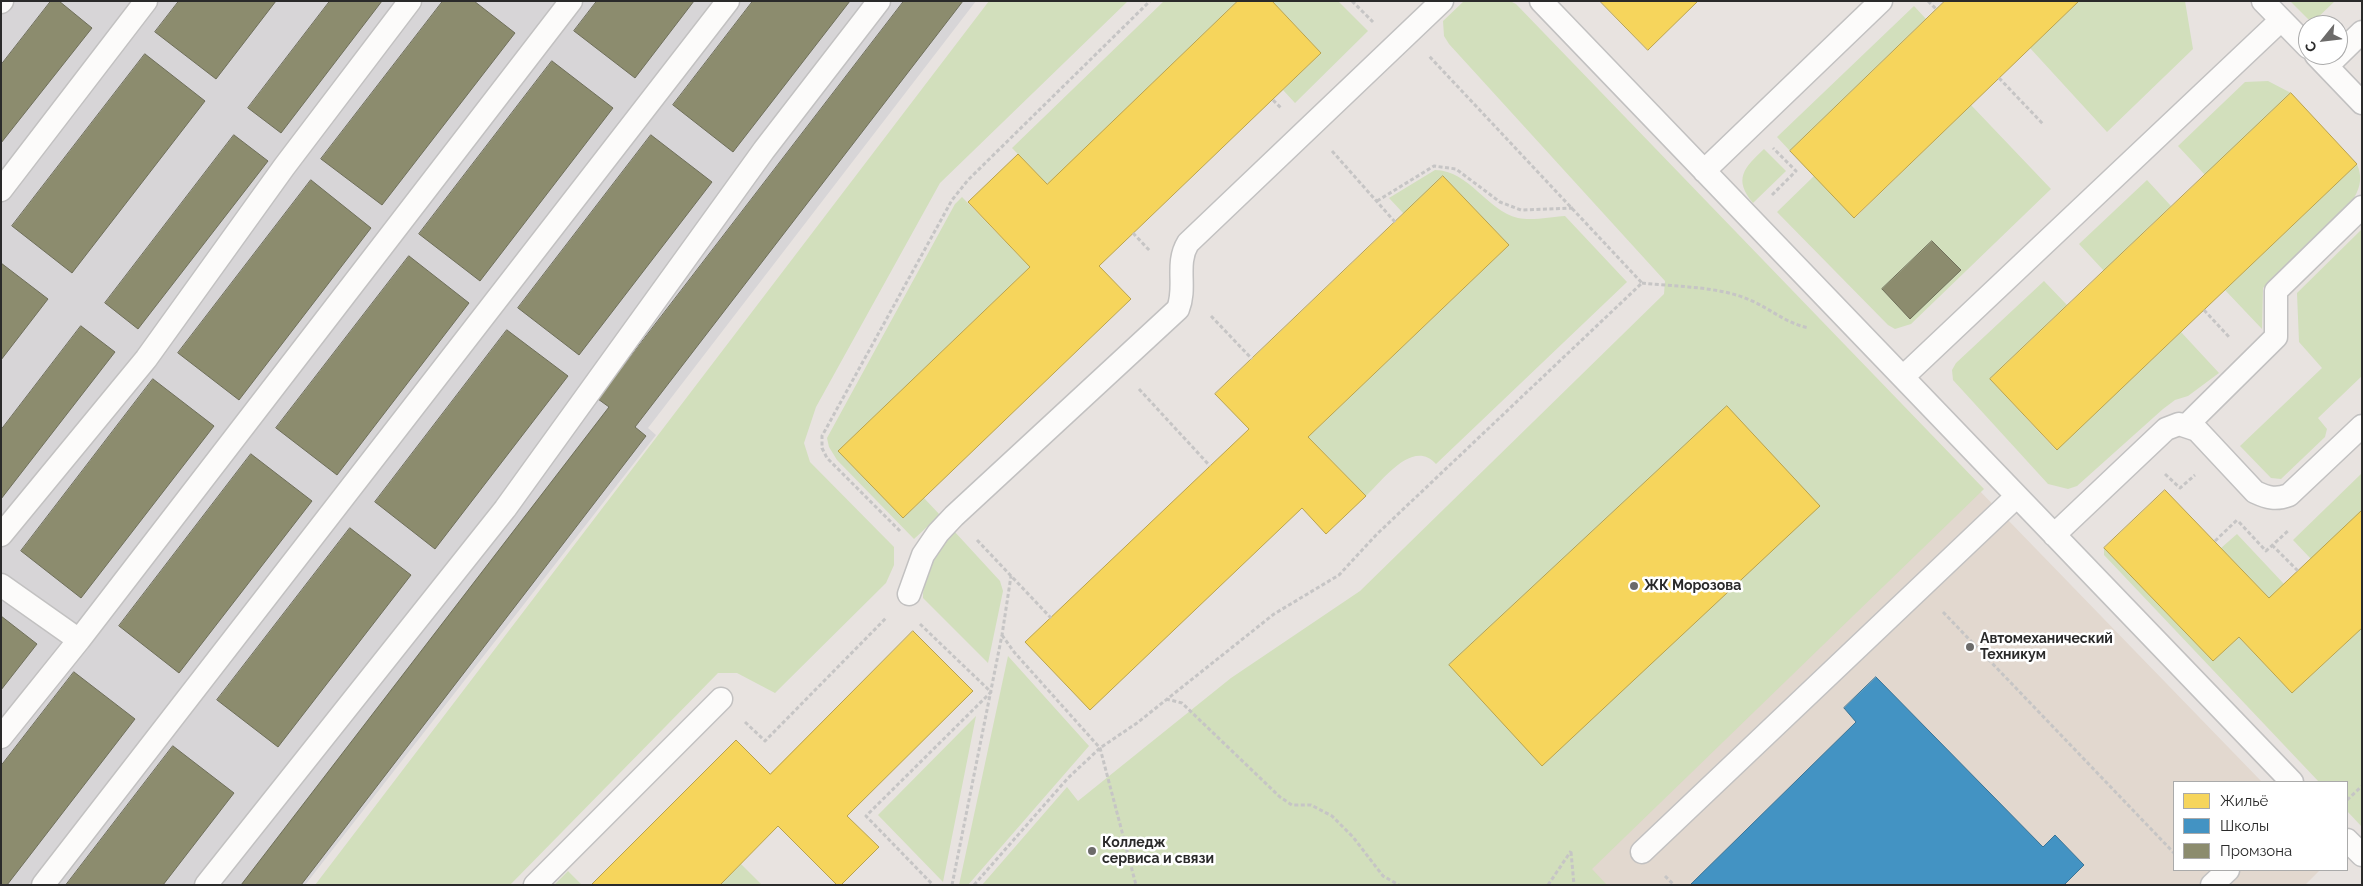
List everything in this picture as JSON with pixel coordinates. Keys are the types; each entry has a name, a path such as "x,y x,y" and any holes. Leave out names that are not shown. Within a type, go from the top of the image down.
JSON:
{"lane":[{"path":"1,190 146,1"},
{"path":"1,535 146,359 284,167 410,1"},
{"path":"1,737 79,640 571,1"},
{"path":"43,885 728,1"},
{"path":"206,885 505,509 764,150 879,1"},
{"path":"905,599 923,555 938,533 954,516 1178,309 1182,299 1182,258 1188,243 1442,1"},
{"path":"1541,1 2291,781"},
{"path":"1704,171 1882,1"},
{"path":"2263,1 2298,37"},
{"path":"1903,377 2281,20"},
{"path":"2348,42 2362,32"},
{"path":"2327,65 2362,103"},
{"path":"2187,426 2276,337 2276,291 2362,207"},
{"path":"2054,535 2166,429 2179,424 2197,430 2255,492 2268,498 2278,499 2289,495 2362,426"},
{"path":"1642,852 2017,496"},
{"path":"1,585 79,640"},
{"path":"535,885 721,699"},
{"path":"2348,841 2362,855"},
{"path":"2212,885 2227,871"}],"path":[{"path":"923,555 827,458 822,448 822,436 952,200 968,180 1150,1"},
{"path":"1352,1 1380,29"},
{"path":"1928,1 1936,9"},
{"path":"1408,34 1642,283 1720,291 1750,300 1777,317 1804,327 1824,330 1855,328"},
{"path":"1999,78 2043,124"},
{"path":"1310,127 1395,222"},
{"path":"1749,218 1796,171 1770,145"},
{"path":"1377,201 1434,166 1456,169 1500,202 1521,210 1573,208"},
{"path":"1133,233 1151,252"},
{"path":"974,885 1068,778 1100,748 1137,723 1274,614 1339,574 1377,534 1642,283"},
{"path":"1182,284 1252,359"},
{"path":"1117,366 1210,466"},
{"path":"954,516 1051,618"},
{"path":"2215,541 2237,520"},
{"path":"2272,545 2298,571"},
{"path":"952,885 1002,635 1011,576"},
{"path":"1921,588 2173,852"},
{"path":"721,699 764,741 905,599 991,692"},
{"path":"1002,635 1014,652 1100,748 1136,885"},
{"path":"933,885 866,816 991,692"},
{"path":"1166,699 1182,703 1280,797 1292,805 1311,805 1332,816 1353,837 1383,876 1399,885"},
{"path":"2348,799 2362,786"},
{"path":"1548,885 1571,851 1574,885"}],"shaded area":[{"path":"1,1 976,1 648,428 656,435 305,885 1,885"},
{"name":"Автомеханический Техникум","path":"1975,486 2261,781 2173,781 2173,871 2319,871 2305,885 1585,885 1584,865"}],"green space":[{"path":"989,1 1128,1 940,183 816,407 804,443 810,462 894,547 894,565 886,583 775,693 737,673 718,673 510,885 315,885"},
{"path":"1164,1 1238,1 1047,184 1012,148"},
{"path":"1272,1 1338,1 1368,31 1295,103 1283,90 1321,53"},
{"path":"1464,1 1510,1 1516,4 1984,489 1592,869 1607,885 982,885 1067,787 1078,801 1231,678 1360,591 1664,294 1665,281 1449,44 1444,36 1443,21"},
{"path":"2079,1 2185,1 2193,49 2107,132 2030,48"},
{"path":"2290,1 2335,1 2320,15 2304,15"},
{"path":"1914,6 1926,19 1790,151 1777,137"},
{"path":"2268,81 2291,93 2205,175 2178,146 2245,82"},
{"path":"1971,105 2051,189 1911,324 1895,329 1888,325 1777,212 1814,176 1855,218"},
{"path":"1764,149 1786,171 1753,203 1743,187 1742,180 1746,168"},
{"path":"2357,164 2360,181 2354,198 2263,288 2262,329 2225,290"},
{"path":"1435,170 1447,172 1458,177 1496,207 1518,218 1535,219 1565,216 1627,282 1436,464 1427,457 1408,458 1390,472 1366,496 1308,437 1509,245 1443,176 1404,214 1389,198"},
{"path":"2147,180 2171,206 2104,271 2079,244"},
{"path":"962,197 1030,267 838,451 903,518 924,498 940,515 914,539 837,460 829,447 827,438 955,204"},
{"path":"2362,229 2362,376 2318,418 2327,429 2325,437 2281,479 2271,478 2240,446 2322,368 2299,342 2297,293"},
{"path":"2044,281 2067,305 1990,379 2056,450 2181,332 2219,373 2188,396 2175,400 2163,409 2077,486 2068,489 2048,484 1953,380 1952,370 1956,363"},
{"path":"2362,473 2362,510 2311,559 2293,540"},
{"path":"954,531 1000,581 1003,591 988,663 923,598 926,579 932,562"},
{"path":"2237,534 2284,584 2269,598 2221,548"},
{"path":"2104,548 2213,661 2239,637 2292,693 2362,628 2362,827 2348,812 2348,781 2318,781 2104,555"},
{"path":"1008,656 1089,746 968,885 959,885"},
{"path":"976,716 943,882 878,815"},
{"path":"741,864 762,885 720,885"},
{"path":"568,871 582,885 554,885"}],"building: Жильё":[{"path":"1238,1 1272,1 1321,53 1099,266 1131,299 903,518 838,451 1030,267 968,202 1018,154 1047,184"},
{"path":"1600,1 1698,1 1648,50"},
{"path":"1945,1 2079,1 1854,218 1790,151"},
{"path":"2291,93 2357,164 2057,450 1990,379"},
{"path":"1443,176 1509,245 1308,437 1366,496 1326,534 1302,508 1090,710 1025,642 1249,429 1215,394"},
{"name":"ЖК Морозова","path":"1727,406 1820,506 1542,766 1449,665"},
{"path":"2165,490 2269,598 2362,510 2362,628 2292,693 2239,637 2213,661 2104,548"},
{"path":"913,631 973,691 847,816 879,847 841,885 837,885 778,826 720,885 591,885 736,740 770,774"}],"building: Школы":[{"path":"1876,677 2043,847 2055,835 2084,865 2064,885 1690,885 1856,722 1844,708"}],"building: Промзона":[{"path":"51,1 59,1 92,28 1,143 1,65"},
{"path":"179,1 276,1 216,79 155,32"},
{"path":"330,1 382,1 281,133 248,108"},
{"path":"443,1 474,1 515,33 382,205 321,159"},
{"path":"597,1 694,1 635,78 574,31"},
{"path":"753,1 850,1 733,152 673,105"},
{"path":"904,1 963,1 635,427 646,436 301,885 241,885 609,407 598,399"},
{"path":"145,54 205,101 72,273 12,226"},
{"path":"552,61 613,108 480,281 419,234"},
{"path":"234,135 268,161 138,329 105,303"},
{"path":"651,135 712,182 579,355 518,308"},
{"path":"311,180 371,228 239,400 178,353"},
{"path":"1932,241 1961,270 1910,319 1882,289"},
{"path":"409,256 469,303 337,475 276,428"},
{"path":"1,263 48,299 1,360"},
{"path":"81,326 115,352 1,499 1,430"},
{"path":"507,330 568,376 435,549 375,502"},
{"path":"153,379 214,426 81,598 21,551"},
{"path":"251,454 312,501 179,673 119,626"},
{"path":"350,528 411,575 278,747 217,700"},
{"path":"1,616 37,644 1,690"},
{"path":"74,672 135,719 7,885 1,885 1,766"},
{"path":"173,746 234,793 163,885 66,885"}],"place":[{"name":"ЖК Морозова","path":"1634,586"},
{"name":"Автомеханический Техникум","path":"1970,647"},
{"name":"Колледж сервиса и связи","path":"1092,851"}]}
